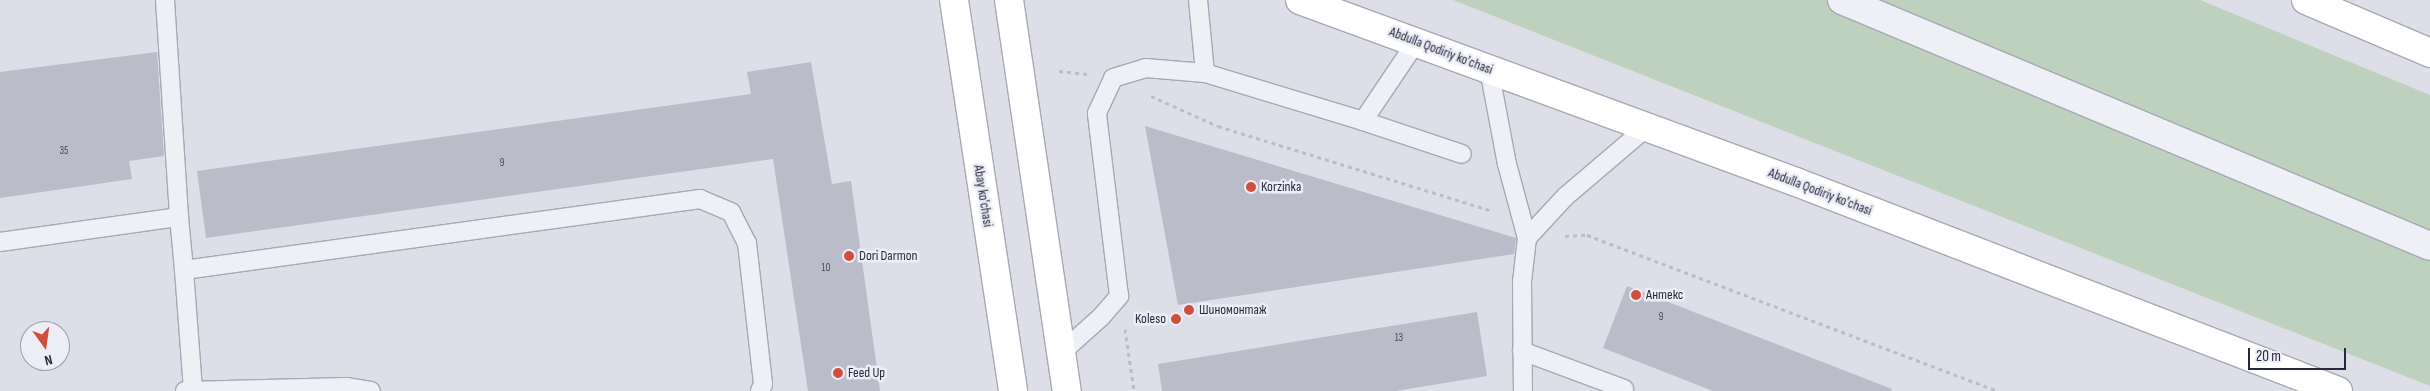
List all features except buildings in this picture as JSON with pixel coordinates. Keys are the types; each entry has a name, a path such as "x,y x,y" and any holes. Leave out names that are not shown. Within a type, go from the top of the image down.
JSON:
{"main road":[{"name":"Abay ko'chasi","path":"954,0 1013,391"},
{"path":"1009,0 1068,391"},
{"name":"Abdulla Qodiriy ko'chasi","path":"1300,0 1646,128 2338,391"},
{"path":"2306,0 2430,54"}],"street":[{"path":"1842,0 2430,246"}],"lane":[{"path":"165,0 184,270 189,390 346,387 371,391"},
{"path":"1198,0 1205,73"},
{"path":"1364,121 1416,42"},
{"path":"1062,352 1101,317 1119,296 1097,113 1113,78 1146,68 1205,73 1364,121 1462,154"},
{"path":"1489,70 1507,164 1527,238 1522,282 1523,391"},
{"path":"1527,238 1566,196 1646,128"},
{"path":"184,270 700,199 731,212 747,243 763,384 760,391"},
{"path":"0,242 179,217"},
{"path":"1522,351 1624,389"}],"path":[{"path":"1119,296 1134,391"}],"green space":[{"path":"1453,0 2200,0 2430,95 2430,386"}],"place":[{"name":"Korzinka","path":"1251,187"},
{"name":"Dori Darmon","path":"849,256"},
{"name":"Антекс","path":"1636,295"},
{"name":"Шиномонтаж","path":"1189,310"},
{"name":"Koleso","path":"1176,319"},
{"name":"Feed Up","path":"838,373"}]}
